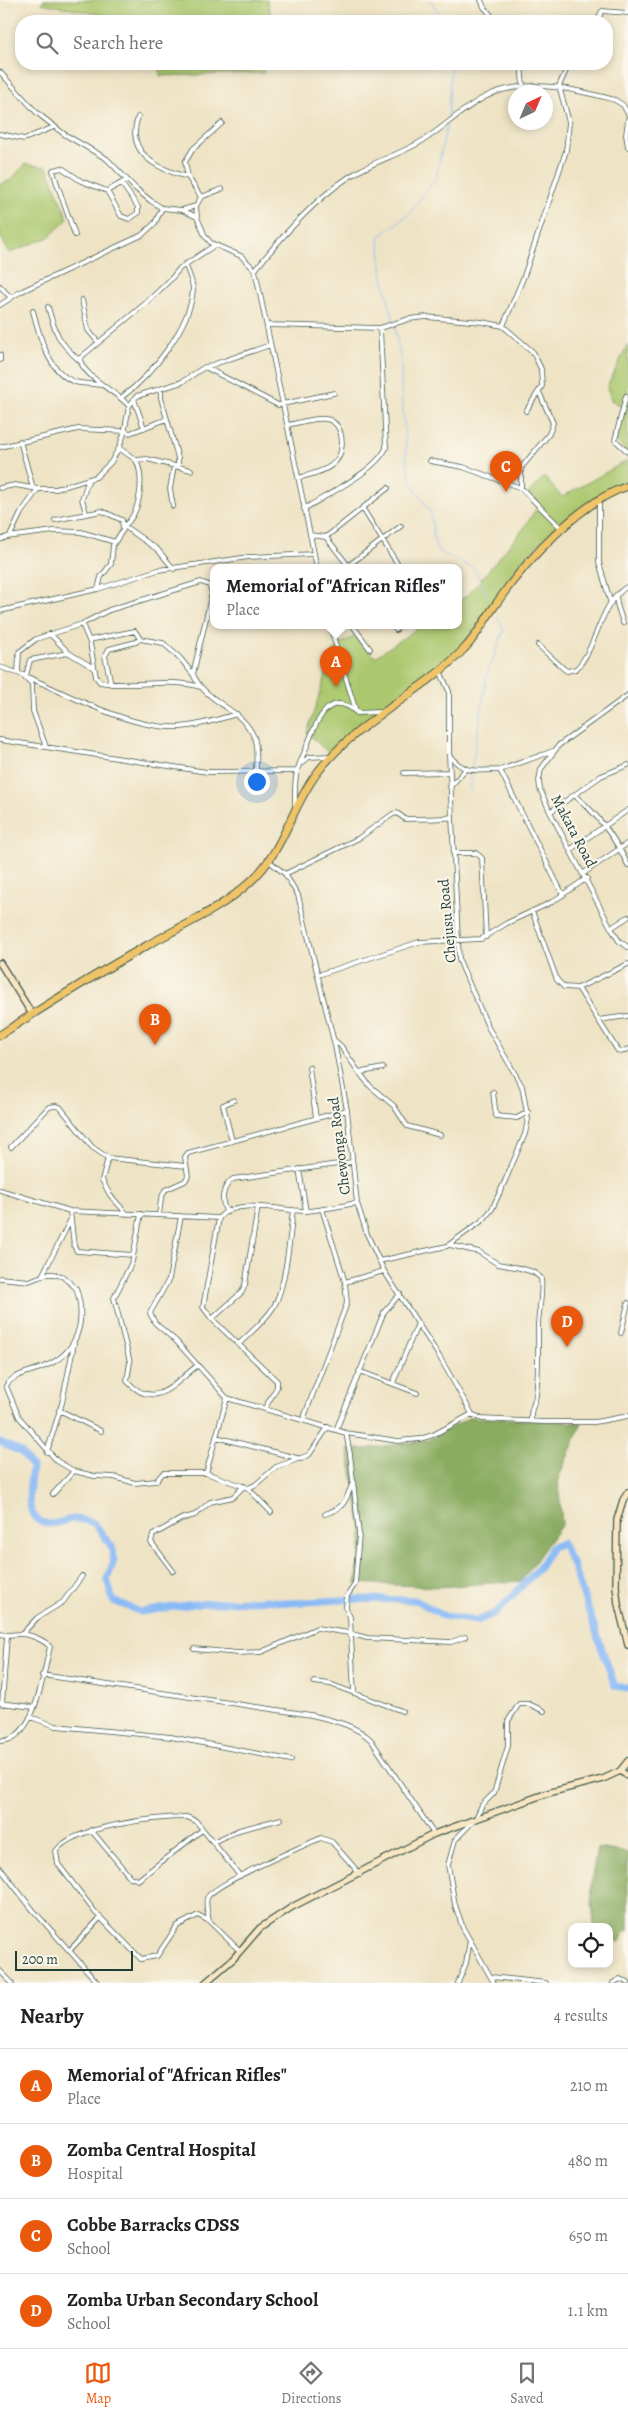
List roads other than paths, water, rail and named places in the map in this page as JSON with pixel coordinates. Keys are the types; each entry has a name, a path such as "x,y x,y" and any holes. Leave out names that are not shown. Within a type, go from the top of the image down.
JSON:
{"highway":[{"path":"0,1035 130,954 232,897 254,879 269,861 283,839 310,783 331,756 350,738 440,671 469,644 497,601 536,554 562,530 599,499 628,486"}],"street":[{"path":"481,0 491,15"},
{"path":"600,15 602,11 628,13"},
{"path":"522,70 523,85"},
{"path":"503,326 524,276 566,151 570,122 559,86 566,70"},
{"path":"0,72 36,112 77,143 107,159 127,180 162,208 182,210 197,217"},
{"path":"553,86 615,100 623,105 628,114"},
{"path":"255,270 272,248 321,199 358,172 424,139 492,94 508,89"},
{"path":"138,116 135,126 135,140 140,150 161,168 188,177"},
{"path":"628,118 626,135 628,147"},
{"path":"201,197 188,177 185,162 187,157 222,123"},
{"path":"0,134 24,139 54,127"},
{"path":"75,235 64,199 53,175 53,170 62,168 80,181 107,191 121,216 129,220 138,213 138,208 122,184"},
{"path":"107,191 127,180"},
{"path":"222,189 201,197 196,206 197,217 205,236 211,243 242,256 255,270 316,564"},
{"path":"182,210 196,206"},
{"path":"0,305 142,235 155,223 162,208"},
{"path":"80,362 82,355 147,302 185,264 215,244"},
{"path":"122,397 164,356 190,304 193,287 185,264"},
{"path":"0,286 11,298"},
{"path":"82,300 88,330 98,342"},
{"path":"48,307 55,332 63,347 102,385 122,397 129,406"},
{"path":"33,310 42,342 61,373 76,382 102,385"},
{"path":"266,325 380,328 409,319 426,318 482,322 503,326 526,345 538,361 543,380 540,392 526,411"},
{"path":"304,509 363,471 383,455 386,448 380,328"},
{"path":"0,488 15,485 38,489 65,487 88,481 102,472 111,462 119,448 125,431 129,406 135,398 182,382 205,367 270,345"},
{"path":"0,355 0,360"},
{"path":"205,367 275,404 283,405 334,393"},
{"path":"133,388 144,428"},
{"path":"161,389 178,458 170,489 173,506"},
{"path":"521,488 521,468 549,434 553,423 540,392"},
{"path":"626,396 615,440 628,452"},
{"path":"0,446 78,429 125,431 130,433 167,419"},
{"path":"288,425 321,419 331,421 337,426 340,433 342,446 333,465 322,472 298,478"},
{"path":"20,441 33,488"},
{"path":"119,448 136,460 147,459 191,470"},
{"path":"98,589 101,577 110,564 115,542 124,526 133,516 138,500 140,482 136,460"},
{"path":"430,461 463,467 521,488 562,530"},
{"path":"86,513 82,499 88,481"},
{"path":"310,535 326,537 388,488"},
{"path":"10,537 21,513 38,489"},
{"path":"599,499 599,562 611,601"},
{"path":"363,509 398,564"},
{"path":"55,520 102,511 118,517 124,526 158,550 174,569"},
{"path":"352,564 382,539 402,526"},
{"path":"0,540 54,531 81,532 115,542"},
{"path":"326,537 346,564"},
{"path":"0,611 98,589 131,580 149,572 249,557 314,554"},
{"path":"18,673 18,657 22,649 36,639 82,624 109,610 201,582 209,585 210,588"},
{"path":"538,645 567,671 576,669 596,637 611,601 628,586"},
{"path":"616,595 616,603 623,623"},
{"path":"611,601 616,603"},
{"path":"193,674 210,602"},
{"path":"82,624 89,640 98,681 132,686 168,682 186,683 201,687"},
{"path":"331,629 357,713"},
{"path":"355,629 370,649"},
{"path":"89,640 135,631 140,639 162,644 180,658 201,687 237,714 254,737 256,772"},
{"path":"50,634 68,653 94,668"},
{"path":"111,684 105,656 109,649 136,642 140,639"},
{"path":"46,747 33,711 34,694 32,684 27,677 30,660 68,653"},
{"path":"0,667 114,714 169,727 192,725 237,714"},
{"name":"Chejusu Road","path":"440,671 449,692 450,788 457,942 460,964 488,1027 517,1076 528,1112 525,1134 489,1214 450,1245"},
{"name":"Makata Road","path":"628,695 567,738 553,751 542,768 539,780 540,789 550,812 571,848 619,941 628,947"},
{"path":"296,811 294,792 297,771 316,721 324,712 340,703 349,705 357,713 376,713 387,710"},
{"path":"0,740 207,772 297,771"},
{"path":"449,755 458,766 465,770 500,770 553,751"},
{"path":"300,764 309,757 331,756"},
{"path":"550,812 603,775 628,766"},
{"path":"450,788 465,770"},
{"path":"500,770 563,895"},
{"path":"404,774 450,772"},
{"path":"574,795 593,811 605,826 628,865"},
{"path":"571,848 628,810"},
{"path":"285,874 359,838 396,813 404,819 419,818 431,820 452,817"},
{"path":"584,873 628,844"},
{"path":"453,853 476,853 482,858 486,937"},
{"name":"Chewonga Road","path":"269,861 285,874 298,895 334,1040 348,1110 357,1203 384,1271 418,1323 472,1414"},
{"path":"318,975 413,943 457,942 486,937 507,923 563,895 587,878"},
{"path":"532,911 558,980 564,987 578,988 628,964"},
{"path":"612,928 628,917"},
{"path":"0,963 32,1014"},
{"path":"578,988 618,1052 628,1049"},
{"path":"598,1020 628,1016"},
{"path":"334,1040 370,1086 394,1106 407,1126 440,1135"},
{"path":"338,1062 350,1061"},
{"path":"309,1067 316,1118"},
{"path":"358,1071 383,1068"},
{"path":"493,1092 496,1116 517,1118 528,1112"},
{"path":"232,1141 223,1107 224,1104 234,1100"},
{"path":"11,1147 49,1108 55,1106 64,1110 92,1147 108,1158 186,1166"},
{"path":"159,1215 165,1190 185,1181 188,1176 185,1157 188,1153 348,1110"},
{"path":"108,1158 102,1180 106,1189 127,1214"},
{"path":"226,1211 223,1196 227,1184 233,1179 352,1162"},
{"path":"299,1169 306,1211"},
{"path":"0,1190 70,1210 219,1218"},
{"path":"265,1408 277,1387 277,1381 212,1319 206,1311 203,1301 219,1218 226,1211 237,1207 306,1211 357,1203"},
{"path":"212,1319 242,1292 245,1285 258,1207"},
{"path":"303,1420 345,1312 347,1293 322,1209"},
{"path":"70,1210 70,1221 77,1251 133,1255"},
{"path":"239,1344 260,1326 276,1302 285,1264 293,1210"},
{"path":"141,1214 129,1271 114,1298 130,1362 127,1381 149,1396 159,1395 198,1364"},
{"path":"181,1216 169,1279 150,1313 155,1323 176,1341 228,1398 346,1433 379,1439 413,1440 433,1434 472,1414 482,1419 595,1422 628,1416"},
{"path":"42,1276 70,1221"},
{"path":"379,1261 450,1245 479,1252 498,1264 528,1270 540,1278 542,1295 538,1324 539,1354 536,1397 530,1410 531,1421"},
{"path":"345,1282 384,1271"},
{"path":"0,1278 29,1281 53,1274 62,1276 76,1288 81,1314 59,1410 47,1452"},
{"path":"336,1430 358,1371 384,1312 400,1294"},
{"path":"621,1333 628,1303"},
{"path":"393,1383 418,1323"},
{"path":"74,1344 52,1363 13,1378 6,1386 19,1417 47,1452 74,1471 140,1483 156,1481 163,1473 206,1473 246,1487 271,1512"},
{"path":"358,1371 418,1393"},
{"path":"206,1473 228,1398"},
{"path":"59,1410 100,1431"},
{"path":"173,1571 151,1542 154,1535 170,1524 196,1515 210,1502 233,1497 276,1467 300,1459 315,1450 328,1428"},
{"path":"346,1433 353,1480 358,1544 356,1584 347,1596 346,1608 350,1617 349,1633 353,1648 354,1693"},
{"path":"216,1437 300,1459"},
{"path":"52,1494 74,1471"},
{"path":"325,1514 336,1510 347,1501 353,1480"},
{"path":"628,1492 623,1500 617,1520 616,1586 618,1604 628,1645"},
{"path":"22,1634 37,1618 63,1602 82,1576"},
{"path":"194,1649 253,1653 277,1646 316,1628 367,1638 451,1642 465,1637"},
{"path":"0,1634 7,1636 22,1634 47,1643 50,1647 30,1717 16,1737 11,1740 0,1741"},
{"path":"7,1636 1,1703 33,1707"},
{"path":"42,1675 262,1707 320,1717 347,1725 371,1740 434,1834"},
{"path":"314,1682 330,1684 402,1711"},
{"path":"494,1983 470,1940 455,1905 448,1865 455,1840 476,1818 482,1805 494,1793 508,1746 507,1724 515,1709 519,1704 524,1703 544,1712"},
{"path":"30,1717 56,1726 170,1737 291,1760"},
{"path":"205,1983 227,1966 260,1928 274,1918 434,1834 548,1793 592,1784 620,1771 628,1761"},
{"path":"620,1771 628,1776"},
{"path":"240,1876 194,1819 187,1817 91,1830 65,1842 56,1851 56,1859 100,1918 137,1956 145,1959 157,1956 180,1924 198,1915 209,1921 240,1951"},
{"path":"213,1842 239,1830 281,1819"},
{"path":"91,1830 130,1877 138,1880 202,1830"},
{"path":"209,1921 206,1901 209,1895 240,1876 323,1838 332,1842 360,1874"},
{"path":"0,1868 33,1910 98,1983"},
{"path":"70,1950 100,1918"},
{"path":"458,1983 466,1963 470,1940"},
{"path":"0,1971 12,1983"},
{"path":"492,1977 546,1983"},
{"path":"613,1983 620,1979 628,1983"}],"waterway":[{"path":"430,0 441,15"},
{"path":"448,120 451,70"},
{"path":"394,322 383,277 379,237 409,214 436,178 447,124"},
{"path":"394,325 401,360 401,386 407,462 411,482 431,513 434,539 438,551 475,569 487,596"},
{"path":"470,792 470,778 487,675 504,630 498,618"},
{"path":"0,1442 21,1452 32,1467 29,1494 31,1511 35,1518 41,1522 51,1524 74,1519 94,1523 111,1546 114,1561 107,1579 113,1601 141,1612 193,1604 266,1600 290,1603 357,1599 415,1600 444,1616 477,1621 496,1613 538,1569 552,1547 562,1543 572,1563 615,1686 628,1688"}],"place":[{"name":"Cobbe Barracks CDSS","path":"506,492"},
{"name":"Memorial of \"African Rifles\"","path":"336,687"},
{"name":"Zomba Central Hospital","path":"155,1045"},
{"name":"Zomba Urban Secondary School","path":"567,1347"}]}
